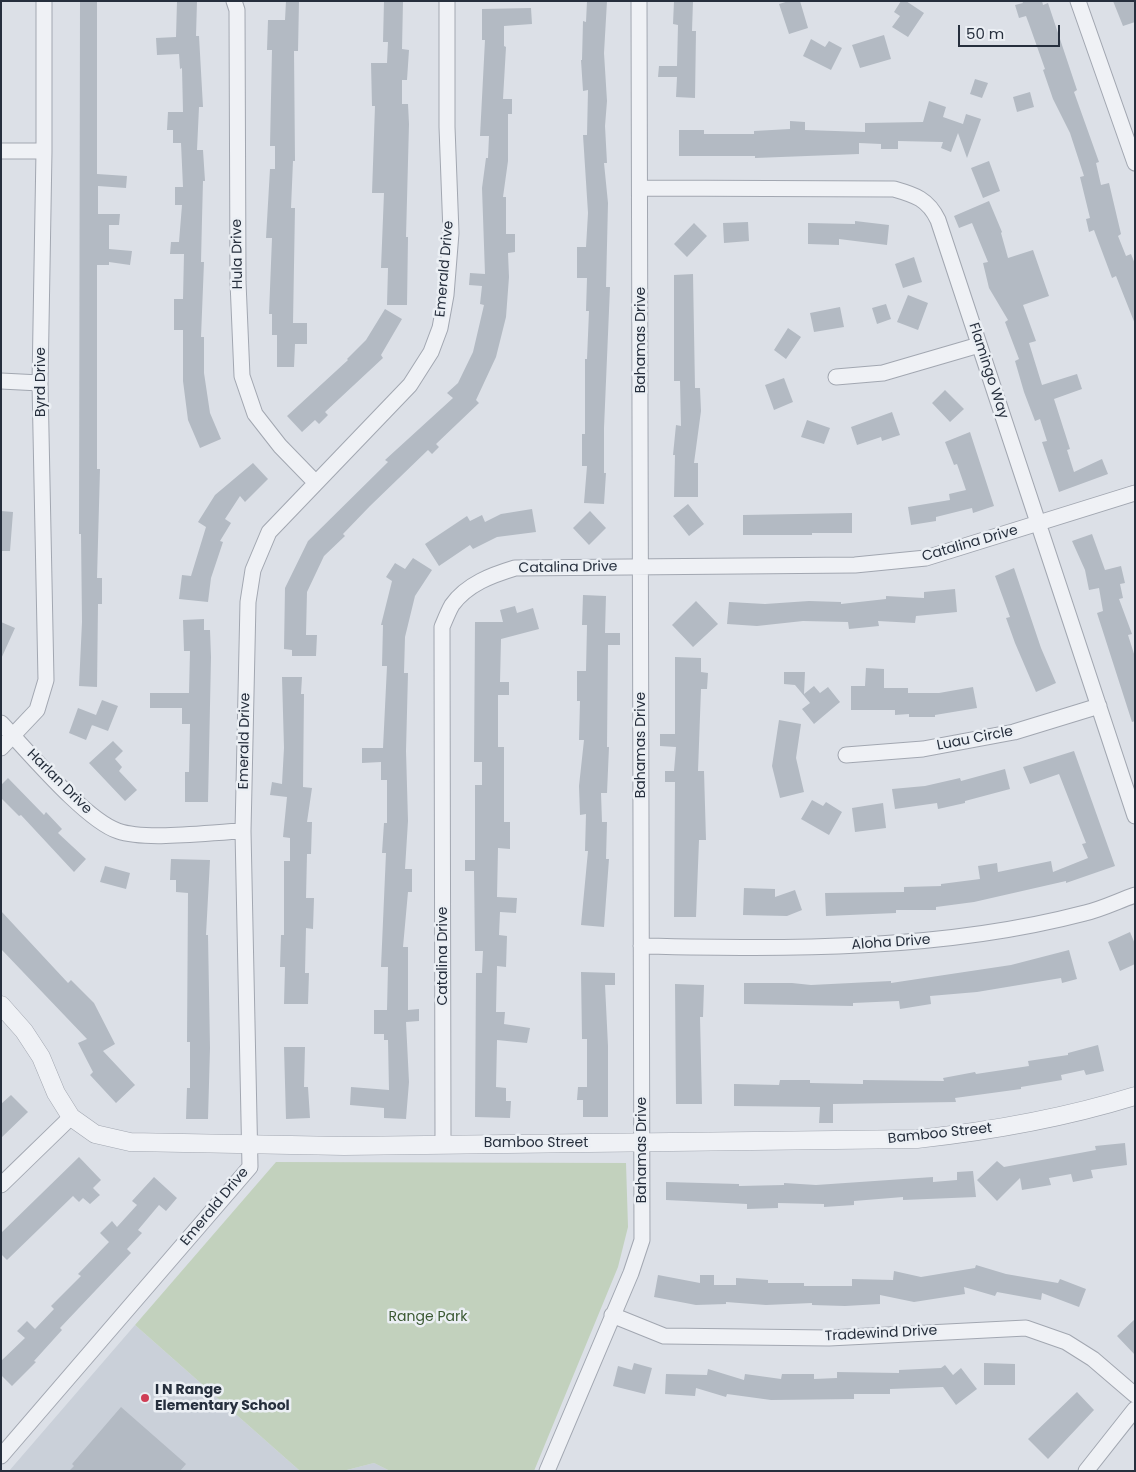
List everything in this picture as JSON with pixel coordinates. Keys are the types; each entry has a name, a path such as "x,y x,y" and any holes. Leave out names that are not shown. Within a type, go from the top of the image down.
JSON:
{"street":[{"name":"Byrd Drive","path":"1,748 37,710 46,680 40,383 44,151 44,1"},
{"name":"Hula Drive","path":"234,1 237,20 238,282 242,376 255,414 280,446 315,482"},
{"name":"Emerald Drive","path":"1,1456 250,1167 243,831 248,602 252,570 269,532 410,385 431,352 440,328 446,295 451,233 447,127 447,1"},
{"name":"Bahamas Drive","path":"547,1471 631,1273 642,1240 641,188 639,1"},
{"path":"1078,1 1135,163"},
{"path":"1,151 44,151"},
{"name":"Flamingo Way","path":"641,188 894,189 919,196 931,206 938,220 1135,816"},
{"path":"836,377 883,373 979,345"},
{"path":"1,381 40,383"},
{"name":"Catalina Drive","path":"443,1143 442,627 452,605 488,576 515,568 855,565 926,558 1135,493"},
{"name":"Luau Circle","path":"846,755 923,750 1005,734 1099,706"},
{"name":"Harlan Drive","path":"1,722 88,814 117,831 141,836 243,831"},
{"name":"Aloha Drive","path":"641,946 778,949 922,942 1030,926 1087,913 1135,895"},
{"name":"Bamboo Street","path":"1,1005 24,1030 42,1057 56,1093 71,1117 95,1134 130,1142 249,1146 917,1139 973,1133 1092,1110 1135,1096"},
{"path":"1,1185 71,1117"},
{"name":"Tradewind Drive","path":"612,1316 664,1336 829,1338 957,1330 1026,1328 1066,1342 1092,1359 1135,1395"},
{"path":"1086,1471 1135,1409"}],"shaded area":[{"name":"I N Range Elementary School","path":"135,1325 300,1471 9,1471"},
{"path":"374,1463 390,1471 343,1471"}],"green space":[{"name":"Range Park","path":"276,1162 626,1163 628,1227 618,1267 534,1471 390,1471 374,1463 343,1471 300,1471 135,1325"}],"building":[{"path":"177,1 197,1 196,36 199,36 203,107 199,107 197,150 203,150 205,181 203,181 202,219 201,262 204,262 201,337 204,337 204,373 210,413 221,439 200,448 188,420 183,381 183,330 174,330 174,299 183,299 184,254 170,254 171,242 179,242 182,205 175,205 175,187 183,187 181,143 173,143 173,130 167,130 168,112 183,112 182,68 180,69 179,54 157,55 156,38 176,37"},
{"path":"286,1 299,1 298,51 294,51 295,161 293,161 291,208 295,208 293,323 307,323 307,344 295,344 294,367 277,367 277,335 272,335 272,314 269,314 272,238 266,238 270,169 275,169 275,146 270,146 272,50 267,50 268,20 285,20"},
{"path":"384,1 403,1 402,49 409,50 407,80 402,80 402,104 408,104 409,124 406,237 408,237 407,305 387,305 388,268 381,268 384,193 372,193 375,106 372,106 371,63 387,63 388,42 383,42"},
{"path":"587,1 607,1 604,53 607,101 605,126 607,163 604,163 608,203 606,287 610,287 604,428 604,473 606,473 604,504 584,503 587,466 582,466 582,434 585,434 585,359 587,359 589,311 586,311 587,278 577,278 577,247 586,247 588,213 583,135 587,135 588,90 583,91 581,60 583,21 586,22"},
{"path":"674,1 693,1 692,31 696,31 695,98 676,97 677,77 658,77 659,66 677,66 678,25 673,24"},
{"path":"789,1 800,1 808,28 789,34 779,4"},
{"path":"901,1 906,1 924,13 908,37 892,27 900,16 894,12"},
{"path":"1022,1 1042,1 1043,5 1048,3 1077,90 1074,92 1099,162 1096,163 1101,185 1109,183 1121,234 1118,236 1126,256 1131,254 1135,264 1135,324 1116,276 1112,278 1094,230 1089,232 1086,219 1090,218 1080,177 1084,176 1070,133 1053,99 1043,70 1045,69 1026,16 1019,18 1015,5 1023,3"},
{"path":"1113,1 1135,1 1135,22 1123,26"},
{"path":"80,2 97,2 97,174 127,176 126,188 98,186 98,214 120,214 119,225 109,225 109,249 132,251 130,265 109,262 109,265 97,265 97,469 100,469 97,578 102,578 102,604 98,604 97,687 79,686 82,622 81,534 79,534"},
{"path":"531,8 532,24 504,26 504,46 506,47 503,99 512,99 512,114 508,114 508,161 503,197 506,197 506,234 515,234 515,252 508,253 509,277 506,317 496,357 476,400 479,403 436,444 439,447 432,454 428,450 370,506 343,534 345,536 324,556 307,592 306,635 317,635 316,656 292,656 292,650 284,649 285,588 308,541 388,462 385,460 453,398 447,393 458,383 473,352 484,305 480,304 482,286 469,285 470,273 485,274 482,188 486,158 488,158 489,136 480,136 485,40 482,40 482,9"},
{"path":"884,35 891,59 860,68 852,45"},
{"path":"811,39 825,47 829,41 842,48 831,70 803,56"},
{"path":"975,79 988,83 982,98 970,94"},
{"path":"1030,92 1034,107 1017,112 1013,97"},
{"path":"929,101 946,107 943,117 963,124 966,114 981,119 967,158 958,133 951,152 941,148 943,142 898,141 898,149 881,149 881,144 859,143 859,154 755,158 755,156 679,156 679,130 704,130 704,134 754,134 754,131 790,129 790,121 805,122 805,130 865,132 865,123 923,122"},
{"path":"989,161 1000,191 983,198 971,168"},
{"path":"989,201 1002,232 1008,258 1033,250 1049,296 1023,305 1036,341 1029,343 1042,385 1077,374 1082,389 1054,399 1070,449 1067,450 1074,472 1102,459 1108,474 1059,492 1042,442 1047,441 1040,419 1035,421 1024,392 1015,361 1019,359 1005,322 1008,320 989,288 983,263 988,262 972,223 959,228 954,216"},
{"path":"855,221 889,225 887,245 839,239 839,245 808,244 808,223 855,224"},
{"path":"748,222 749,241 724,243 723,223"},
{"path":"694,223 707,236 687,257 674,244"},
{"path":"914,257 922,282 903,288 895,264"},
{"path":"693,274 695,388 700,388 701,411 694,463 698,463 698,497 674,497 675,455 673,455 676,425 681,426 680,381 674,381 674,275"},
{"path":"908,295 928,303 918,330 897,322"},
{"path":"886,304 891,319 877,324 872,308"},
{"path":"840,307 844,327 814,332 810,313"},
{"path":"385,309 402,319 381,355 383,358 325,412 328,415 319,424 315,420 302,432 287,416 348,360 366,340"},
{"path":"788,328 801,337 786,359 774,350"},
{"path":"784,378 793,402 774,410 765,385"},
{"path":"945,390 964,409 950,422 932,403"},
{"path":"892,412 900,435 882,441 881,437 857,445 851,427"},
{"path":"807,420 830,428 824,444 801,437"},
{"path":"970,432 994,506 973,513 972,508 936,517 936,521 911,525 908,507 950,500 949,494 966,490 957,464 954,465 945,442"},
{"path":"253,463 268,479 245,502 240,496 225,519 231,523 220,541 223,542 211,578 208,602 179,599 182,575 191,576 206,527 198,522 215,495"},
{"path":"688,504 704,524 689,536 673,516"},
{"path":"532,509 536,532 497,537 473,549 470,545 439,566 425,544 467,516 470,521 482,515 485,522 501,514"},
{"path":"1,511 13,512 10,551 1,551"},
{"path":"590,511 606,528 589,545 573,528"},
{"path":"852,513 852,533 743,535 743,515"},
{"path":"1092,534 1105,570 1121,566 1125,583 1120,584 1123,598 1119,599 1132,634 1128,635 1135,657 1135,721 1132,722 1097,613 1103,611 1099,588 1089,590 1085,570 1072,541"},
{"path":"413,558 432,570 415,596 405,637 404,673 408,673 406,751 408,821 405,869 412,869 412,892 408,892 403,947 408,947 408,1010 419,1009 419,1021 406,1022 409,1082 406,1119 384,1118 384,1108 350,1105 351,1087 389,1090 388,1040 384,1040 384,1034 374,1034 374,1010 387,1010 388,967 381,967 386,853 382,853 384,823 387,823 387,780 381,780 381,762 362,763 362,748 383,748 387,666 382,666 383,625 381,625 392,581 386,577 395,563 405,569"},
{"path":"1014,568 1041,648 1056,683 1036,692 1006,618 1010,617 995,576"},
{"path":"955,589 957,612 916,616 915,623 878,621 879,626 849,629 848,622 803,621 757,626 727,624 729,602 765,604 809,601 841,602 841,604 886,599 886,596 924,598 924,592"},
{"path":"583,595 606,596 605,633 620,633 620,645 608,645 607,747 609,747 607,793 601,793 602,822 607,822 606,859 609,859 604,927 581,925 588,851 585,851 586,814 580,815 579,786 584,740 579,740 580,701 577,701 577,671 586,671 587,625 582,625"},
{"path":"696,601 718,624 693,647 672,625"},
{"path":"515,606 517,613 533,608 539,629 501,639 500,682 509,682 509,695 498,695 498,747 504,747 504,822 510,822 510,849 498,848 497,897 517,898 516,913 500,912 499,935 507,936 506,967 497,966 496,1012 505,1012 504,1024 530,1028 527,1043 497,1040 496,1087 506,1088 506,1101 511,1101 510,1118 475,1117 476,973 482,973 483,951 475,951 474,871 465,871 465,860 475,860 475,785 482,785 482,762 474,762 475,622 503,622 500,610"},
{"path":"204,619 204,630 210,630 211,657 208,802 185,802 185,772 189,772 190,724 182,724 182,708 150,708 150,693 189,693 190,651 184,651 183,620"},
{"path":"1,622 15,628 1,659"},
{"path":"675,657 701,658 701,672 708,673 707,689 701,689 698,771 704,771 706,840 699,840 696,917 674,917 675,782 665,782 665,771 674,771 676,747 660,746 660,734 675,734"},
{"path":"866,668 884,669 884,688 908,688 908,693 939,693 973,687 977,708 935,715 935,717 909,717 909,714 895,715 895,710 851,710 851,686 865,686"},
{"path":"784,672 805,672 804,694 814,686 820,693 828,687 840,702 814,724 802,709 810,703 795,685 784,684"},
{"path":"282,677 302,677 301,694 304,694 303,787 312,788 307,822 312,822 311,854 307,854 306,898 314,898 313,929 306,928 305,973 309,973 308,1004 284,1004 285,967 280,967 281,935 284,935 284,861 290,861 290,838 283,837 287,797 270,795 272,782 282,784 284,748"},
{"path":"102,700 118,706 108,731 92,725"},
{"path":"78,708 96,715 86,740 69,733"},
{"path":"779,720 801,724 796,758 804,792 780,798 772,766"},
{"path":"113,741 123,751 115,759 122,767 119,771 137,790 125,801 89,763"},
{"path":"1074,751 1115,866 1066,883 1066,881 974,902 936,907 936,910 896,910 896,913 826,916 825,893 904,892 904,887 941,886 941,884 980,879 978,866 997,863 998,872 1051,861 1053,872 1088,858 1082,844 1086,843 1059,774 1030,784 1023,767"},
{"path":"1005,769 1010,789 938,809 937,803 895,809 892,789 925,786 960,778 961,781"},
{"path":"8,778 44,815 46,812 62,829 58,833 86,859 74,872 21,815 19,816 1,798 1,785"},
{"path":"812,800 823,806 826,802 842,812 829,835 801,819"},
{"path":"883,803 886,828 855,832 852,808"},
{"path":"171,859 210,860 206,935 208,935 210,1048 208,1119 186,1119 187,1088 190,1088 190,1042 187,1042 188,893 176,892 176,880 170,880"},
{"path":"105,866 130,873 126,889 100,882"},
{"path":"744,888 775,889 775,897 795,890 802,910 787,916 743,915"},
{"path":"1,911 68,983 71,980 94,1003 115,1044 103,1051 135,1085 116,1103 90,1075 93,1072 78,1043 87,1039 1,949"},
{"path":"1130,932 1135,944 1135,964 1120,971 1108,942"},
{"path":"1069,950 1077,979 1062,983 1061,978 977,992 930,996 931,1004 900,1009 899,1001 853,1003 853,1006 744,1004 744,983 811,985 891,981 891,983 1011,965"},
{"path":"581,972 615,973 615,985 605,985 608,1046 608,1117 583,1117 583,1100 577,1100 578,1087 587,1087 587,1039 582,1039"},
{"path":"675,984 704,985 703,1017 700,1017 702,1104 676,1104"},
{"path":"1098,1045 1104,1071 1086,1075 1084,1070 1061,1075 1062,1080 1021,1087 1021,1089 955,1098 956,1102 833,1104 833,1123 819,1123 820,1107 734,1106 734,1084 779,1085 780,1080 810,1080 810,1083 863,1084 863,1080 944,1081 943,1078 975,1072 976,1074 1029,1066 1028,1061 1068,1055 1068,1053"},
{"path":"284,1047 305,1047 304,1087 308,1087 310,1118 286,1119"},
{"path":"11,1095 28,1112 1,1138 1,1104"},
{"path":"1125,1143 1127,1165 1091,1170 1093,1178 1073,1182 1071,1174 1049,1178 1051,1185 1022,1190 1020,1178 997,1201 977,1180 997,1161 1004,1167 1096,1150 1095,1146"},
{"path":"79,1157 101,1180 93,1188 100,1195 90,1204 83,1198 79,1202 73,1196 7,1260 1,1254 1,1233"},
{"path":"973,1171 976,1197 903,1200 903,1197 854,1201 854,1205 824,1207 824,1204 778,1203 778,1208 747,1209 747,1204 666,1200 666,1182 739,1184 739,1186 784,1185 784,1183 816,1185 933,1177 933,1182 957,1180 957,1172"},
{"path":"154,1177 177,1198 166,1211 159,1205 138,1230 142,1233 127,1249 131,1253 60,1328 62,1330 34,1361 36,1362 12,1386 1,1375 1,1361 25,1338 17,1331 27,1321 35,1329 54,1309 51,1306 81,1276 78,1274 109,1242 100,1233 112,1221 117,1227 137,1205 132,1201"},
{"path":"976,1265 1006,1274 1058,1283 1060,1279 1086,1289 1079,1307 1042,1293 1041,1300 997,1292 995,1296 964,1287 965,1294 914,1302 880,1295 880,1304 845,1306 812,1305 812,1303 766,1305 726,1302 726,1304 696,1305 654,1297 658,1275 700,1283 700,1275 714,1275 714,1285 736,1285 736,1278 768,1280 768,1283 804,1283 804,1286 852,1286 852,1279 893,1280 894,1271 921,1277 975,1268"},
{"path":"1135,1319 1135,1355 1117,1336"},
{"path":"634,1363 652,1368 645,1394 613,1386 618,1366 632,1370"},
{"path":"984,1363 1015,1364 1015,1385 984,1385"},
{"path":"945,1365 953,1375 961,1368 977,1389 956,1405 943,1387 890,1389 890,1394 854,1394 854,1399 771,1400 727,1394 726,1397 696,1388 695,1396 665,1394 666,1374 707,1375 708,1369 744,1380 745,1374 781,1379 782,1374 814,1374 814,1379 837,1378 837,1372 899,1373 899,1370 941,1368"},
{"path":"1077,1392 1094,1410 1048,1459 1028,1439"},
{"path":"121,1407 186,1464 180,1471 69,1471 74,1466 72,1464"}],"place":[{"name":"I N Range Elementary School","path":"145,1398"}]}
